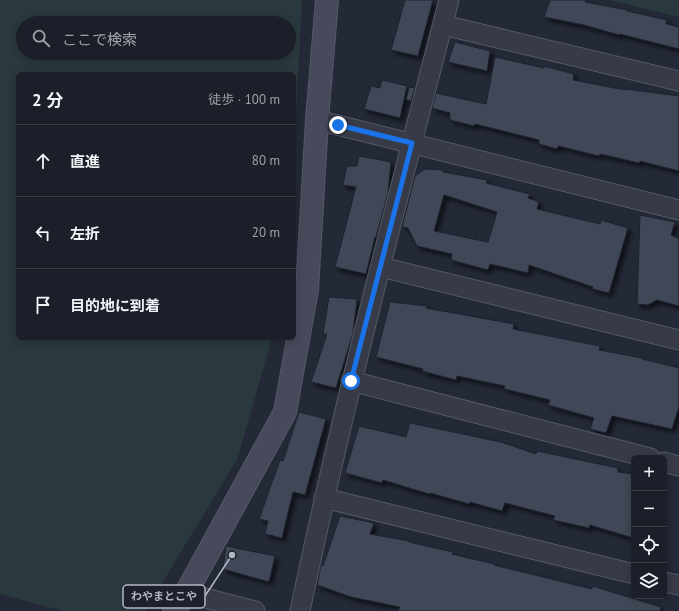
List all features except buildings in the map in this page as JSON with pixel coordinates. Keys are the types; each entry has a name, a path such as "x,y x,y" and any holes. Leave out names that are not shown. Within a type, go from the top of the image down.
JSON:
{"street":[{"path":"174,611 186,593 285,412 307,290 317,120 327,0"},
{"path":"300,611 351,381 449,0"},
{"path":"443,25 679,81"},
{"path":"317,120 679,210"},
{"path":"381,267 679,340"},
{"path":"351,381 638,455"},
{"path":"667,463 679,466"},
{"path":"324,498 631,573"},
{"path":"667,583 679,585"},
{"path":"186,593 255,611"}],"shaded area":[{"path":"0,0 302,0 296,116 296,72 16,72 16,340 271,340 237,460 145,611 63,611 0,594"},
{"path":"609,0 679,0 679,17"}],"place":[{"name":"わやまとこや","path":"232,555"}],"route":[{"path":"338,125 412,143 351,381"}]}
